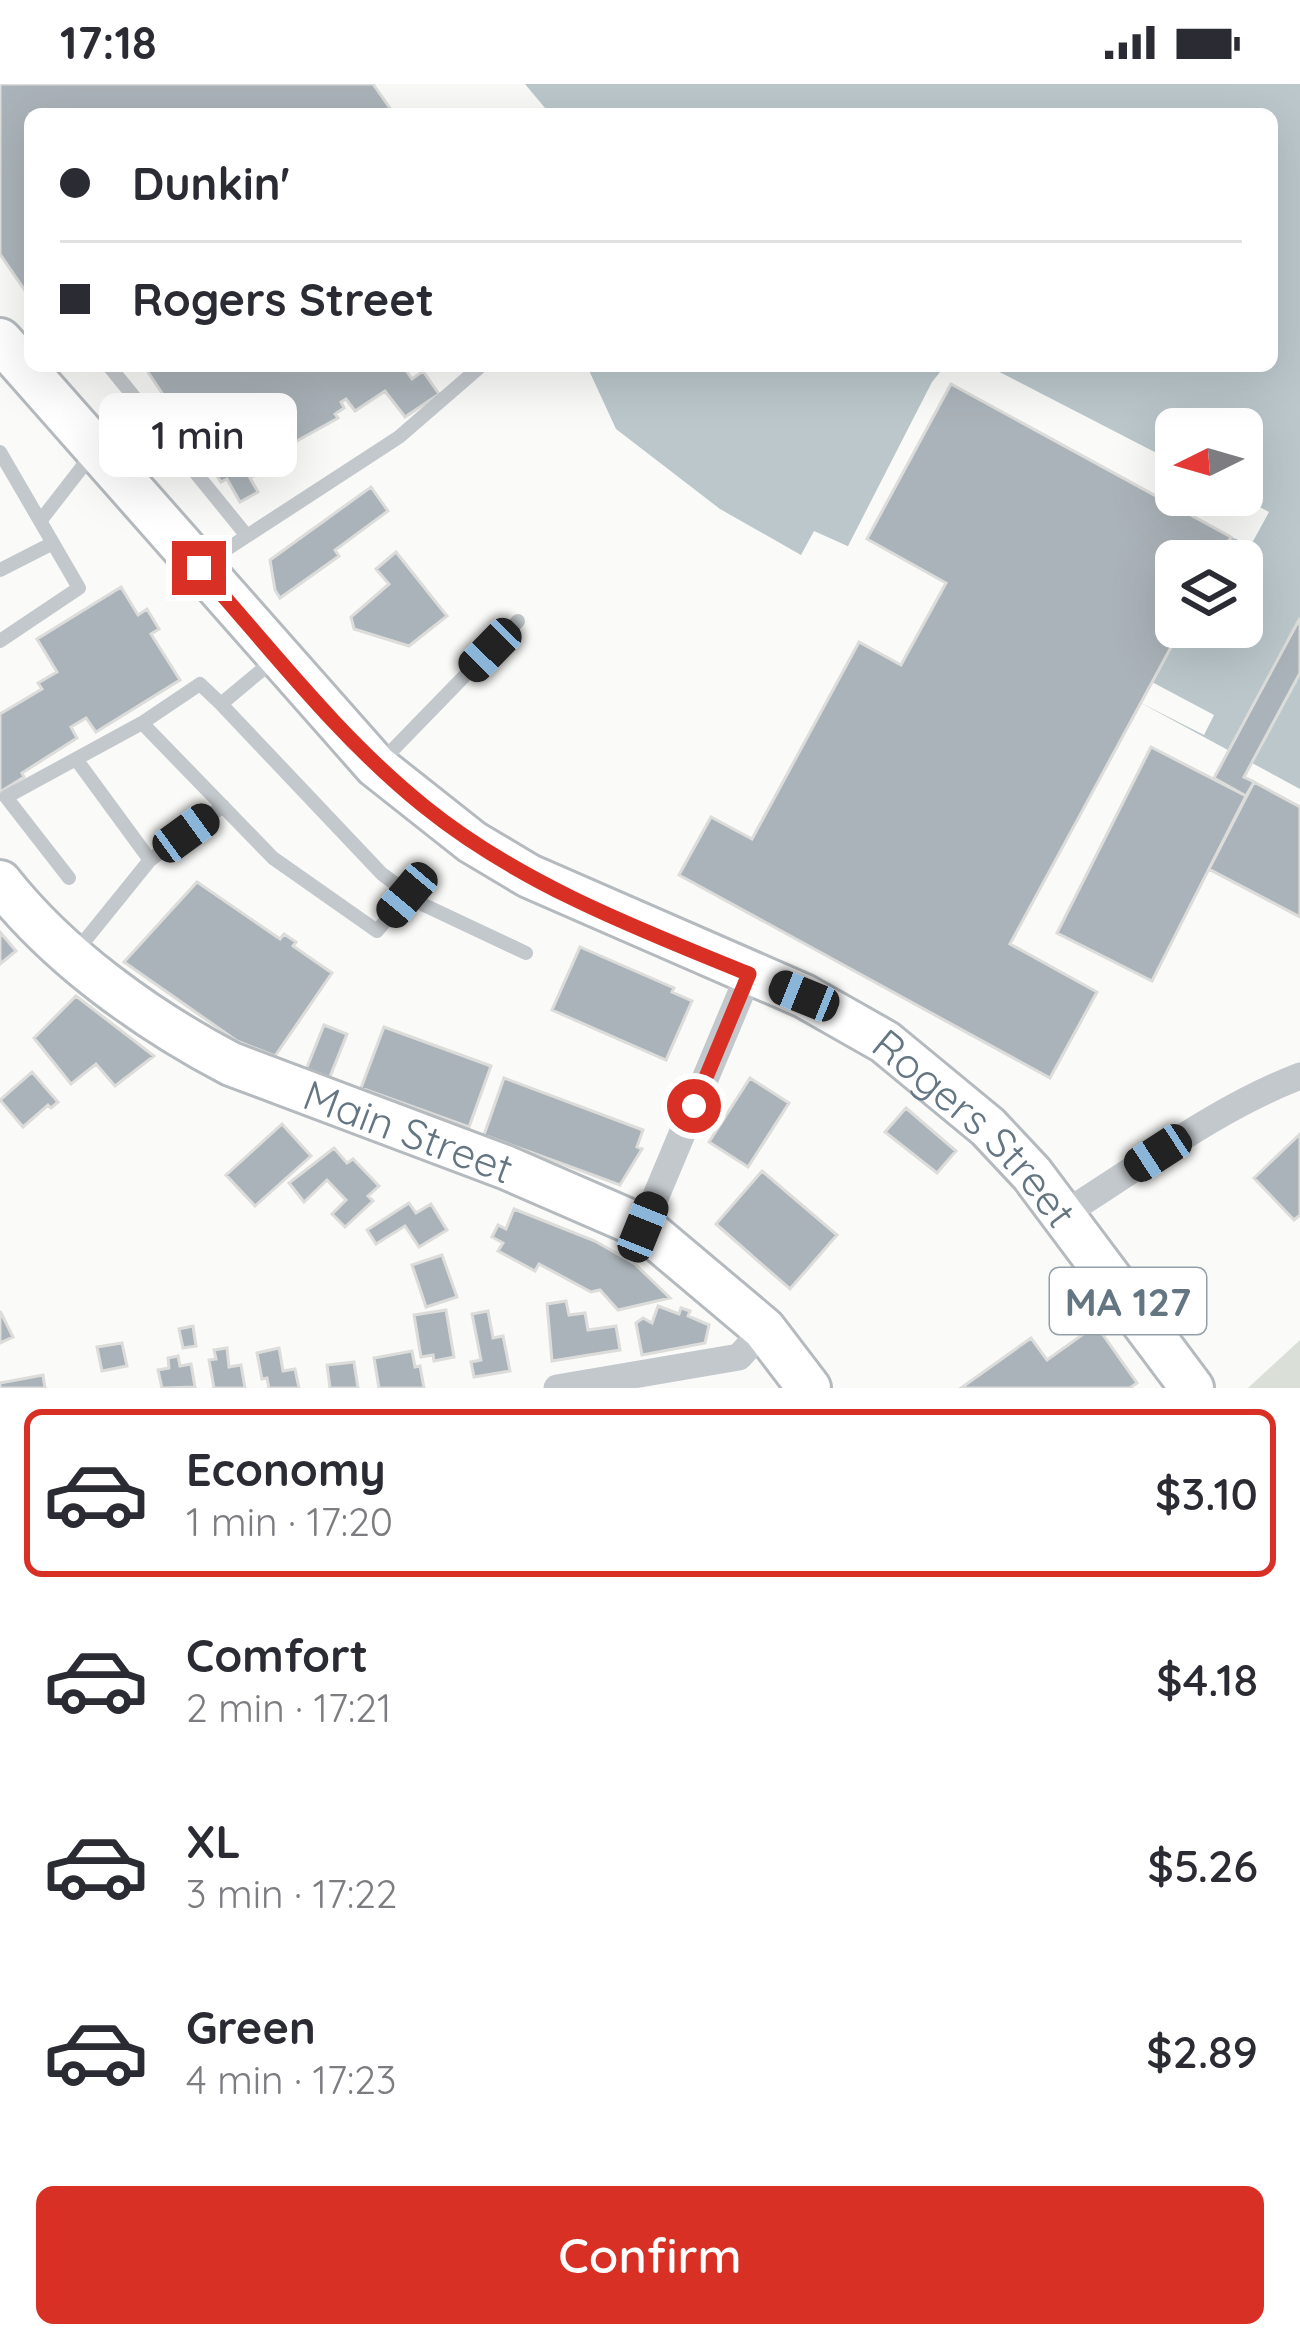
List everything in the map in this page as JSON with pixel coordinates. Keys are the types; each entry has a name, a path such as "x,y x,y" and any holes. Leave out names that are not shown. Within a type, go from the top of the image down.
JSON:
{"main road":[{"name":"Rogers Street","path":"30,372 376,766 472,842 529,876 804,996 885,1042 988,1127 1064,1214 1192,1388"},
{"name":"Main Street","path":"0,882 32,922 195,1045 231,1064 505,1167 643,1227 764,1329 809,1388"}],"street":[{"path":"643,1227 749,974"},
{"path":"1064,1214 1178,1140 1300,1076"},
{"path":"557,1388 739,1357 764,1329"}],"lane":[{"path":"114,372 248,536"},
{"path":"199,568 399,437 474,372"},
{"path":"41,520 96,450"},
{"path":"0,452 79,588 0,641"},
{"path":"0,570 53,543"},
{"path":"376,766 518,621"},
{"path":"221,704 278,657"},
{"path":"69,878 6,797 142,723 200,684 407,895 526,953"},
{"path":"142,723 273,859 377,931 407,895"},
{"path":"76,759 150,860"},
{"path":"73,955 150,860 223,806"}],"shaded area":[{"path":"525,84 1300,84 1300,789 1141,703 1151,682 814,531 801,555 720,509 616,429 590,372 1278,372 1278,108 545,108"},
{"path":"1300,1340 1300,1388 1248,1388"}],"pier":[{"path":"940,372 1000,372 1155,452 1155,516 1263,516 1263,509 1269,512 1254,540 1155,540 1155,648 1171,648 1152,682 1214,715 1204,735 1141,703 1151,682 847,548"}],"building":[{"path":"0,84 373,84 390,108 24,108 24,289 0,254"},
{"path":"148,372 407,372 412,379 424,372 439,394 405,417 385,391 355,411 346,399 341,402 344,408 335,414 338,418 270,456 275,464 250,478 258,492 240,502 227,479 221,482"},
{"path":"951,384 1155,495 1155,516 1193,516 1231,537 1155,540 1155,648 1171,648 1010,944 1097,992 1050,1078 679,875 711,817 752,839 859,642 901,665 946,583 867,539"},
{"path":"371,487 388,511 335,550 339,556 280,598 270,560"},
{"path":"396,552 447,616 409,646 354,629 351,617 389,584 376,569"},
{"path":"121,587 138,615 147,609 159,629 151,634 180,680 96,732 86,718 71,727 77,738 0,792 0,714 42,689 38,683 57,672 37,639"},
{"path":"1300,618 1300,673 1244,777 1254,782 1246,796 1214,778"},
{"path":"1151,747 1246,796 1152,981 1057,933"},
{"path":"1254,782 1300,807 1300,917 1209,869"},
{"path":"197,882 280,939 284,934 296,942 293,946 332,973 275,1056 237,1041 124,962"},
{"path":"0,932 16,951 0,964"},
{"path":"580,947 674,988 672,992 692,1001 666,1060 552,1010"},
{"path":"76,996 154,1056 115,1086 96,1064 71,1084 34,1038"},
{"path":"324,1025 347,1034 329,1079 306,1070"},
{"path":"384,1027 491,1066 469,1127 361,1088"},
{"path":"32,1072 58,1102 23,1127 0,1100"},
{"path":"504,1078 643,1130 637,1147 642,1149 620,1185 484,1135"},
{"path":"750,1078 789,1103 748,1167 709,1142"},
{"path":"906,1108 956,1151 937,1173 885,1132"},
{"path":"282,1124 311,1156 255,1206 226,1175"},
{"path":"1300,1134 1300,1215 1294,1220 1254,1178"},
{"path":"334,1148 347,1163 353,1159 379,1186 368,1196 373,1201 345,1227 332,1214 346,1200 327,1180 304,1202 289,1183"},
{"path":"762,1171 837,1235 790,1289 716,1224"},
{"path":"409,1203 416,1213 431,1204 447,1230 419,1247 405,1226 376,1244 367,1230"},
{"path":"514,1209 595,1241 635,1264 670,1298 618,1310 600,1290 591,1292 539,1264 535,1271 498,1251 503,1243 492,1237 498,1225 506,1229"},
{"path":"442,1255 457,1297 426,1307 412,1265"},
{"path":"566,1301 569,1315 585,1313 588,1330 616,1326 620,1350 552,1361 547,1304"},
{"path":"658,1306 679,1314 681,1308 690,1311 688,1316 709,1325 705,1343 642,1355 636,1323 643,1318 652,1323"},
{"path":"446,1310 454,1357 434,1361 433,1355 421,1357 414,1315"},
{"path":"0,1311 13,1337 0,1343"},
{"path":"488,1311 493,1338 503,1336 510,1371 474,1377 471,1362 481,1360 472,1314"},
{"path":"1096,1325 1137,1383 1130,1388 961,1388 1031,1338 1047,1360"},
{"path":"193,1326 196,1346 183,1348 179,1329"},
{"path":"122,1343 127,1366 102,1371 97,1347"},
{"path":"227,1348 229,1367 241,1365 245,1388 214,1388 209,1360 216,1359 214,1350"},
{"path":"279,1348 283,1371 295,1369 299,1388 269,1388 267,1378 262,1379 257,1353"},
{"path":"412,1351 424,1388 379,1388 374,1358"},
{"path":"178,1356 180,1366 191,1364 195,1387 162,1388 158,1370 169,1368 168,1358"},
{"path":"354,1362 358,1388 330,1388 327,1365"},
{"path":"43,1375 45,1388 0,1388 0,1383"}],"route":[{"path":"199,568 376,766 427,809 529,876 749,974 694,1106"}]}
